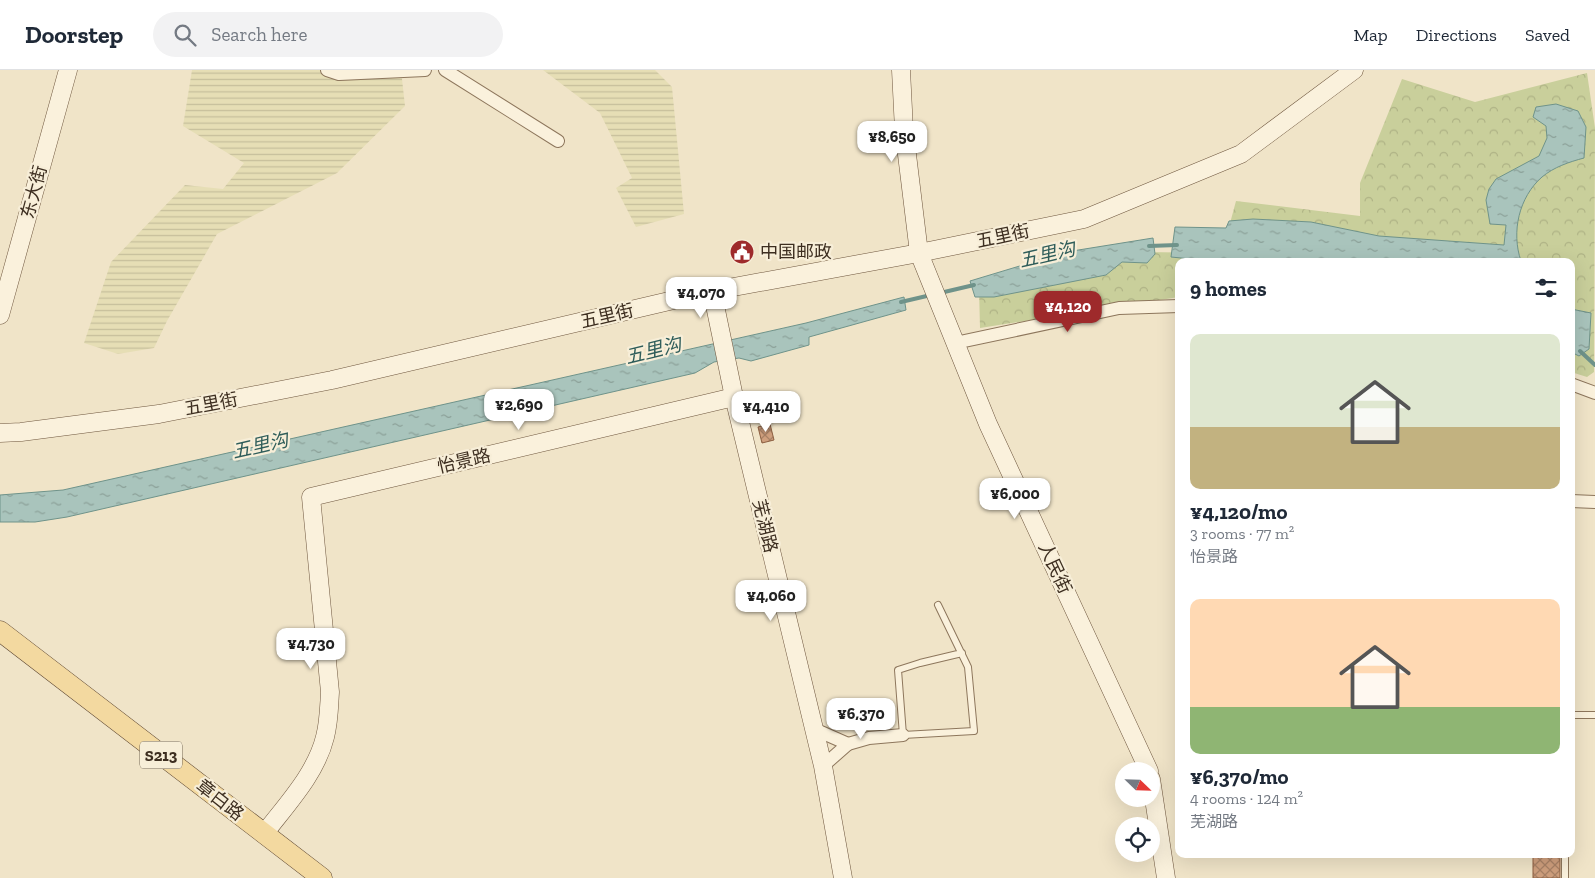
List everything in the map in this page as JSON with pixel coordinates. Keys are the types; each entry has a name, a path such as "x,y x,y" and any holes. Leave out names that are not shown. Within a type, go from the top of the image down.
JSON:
{"main road":[{"name":"章白路","path":"0,631 322,878"}],"street":[{"name":"东大街","path":"0,315 68,70"},
{"path":"327,70 339,74 424,70"},
{"path":"445,70 558,141"},
{"name":"人民街","path":"901,70 904,130 918,253 988,424 1145,762"},
{"name":"五里街","path":"0,432 21,432 159,414 332,380 712,291 918,253 1084,219 1240,154 1354,70"},
{"name":"芜湖路","path":"712,291 734,397 823,766 844,878"},
{"path":"955,343 1119,308 1175,306"},
{"path":"1575,386 1595,393"},
{"name":"怡景路","path":"264,834 312,767 325,739 329,721 330,692 311,497 734,397"},
{"path":"1575,501 1595,502"},
{"path":"814,730 848,744"},
{"path":"823,766 848,744 869,738 903,735"},
{"path":"1155,808 1166,878"}],"lane":[{"path":"938,605 962,654 968,667 974,730 903,735 898,670 962,654"},
{"path":"1575,715 1595,715"},
{"path":"1564,878 1565,858"}],"shaded area":[{"path":"192,70 401,70 405,106 337,173 217,234 167,321 154,348 118,354 84,343 111,262 185,185 223,189 244,163 183,126"},
{"path":"543,70 655,70 672,87 684,214 636,227 616,188 632,178 600,113"}],"green space":[{"path":"1587,73 1595,128 1594,372 1587,377 1575,373 1575,258 1175,258 1175,298 980,328 979,288 1143,252 1222,253 1236,201 1360,216 1360,183 1402,79 1475,102"}],"water":[{"path":"1556,104 1578,111 1586,127 1584,158 1562,165 1547,173 1534,185 1528,194 1519,216 1517,227 1520,258 1171,257 1175,227 1226,228 1229,221 1253,219 1311,222 1379,236 1504,245 1506,225 1490,224 1486,200 1489,189 1496,179 1539,156 1547,138 1546,126 1533,117 1536,107"},
{"path":"1153,238 1155,254 1147,263 1122,262 1106,275 994,297 975,297 970,281 1066,252"},
{"path":"904,297 906,310 809,337 809,345 751,361 739,358 714,362 695,373 67,517 35,522 0,522 0,495 63,490 806,323"},
{"path":"1575,310 1591,313 1589,349 1579,356 1575,354"}],"building":[{"path":"770,424 774,440 762,443 758,427"},
{"path":"1533,858 1560,858 1560,878 1533,878"}],"waterway":[{"name":"五里沟","path":"1149,246 1177,245"},
{"name":"五里沟","path":"940,293 974,285"},
{"name":"五里沟","path":"901,302 931,295"},
{"name":"五里沟","path":"1580,351 1595,365"}],"place":[{"name":"中国邮政","path":"742,252"}]}
